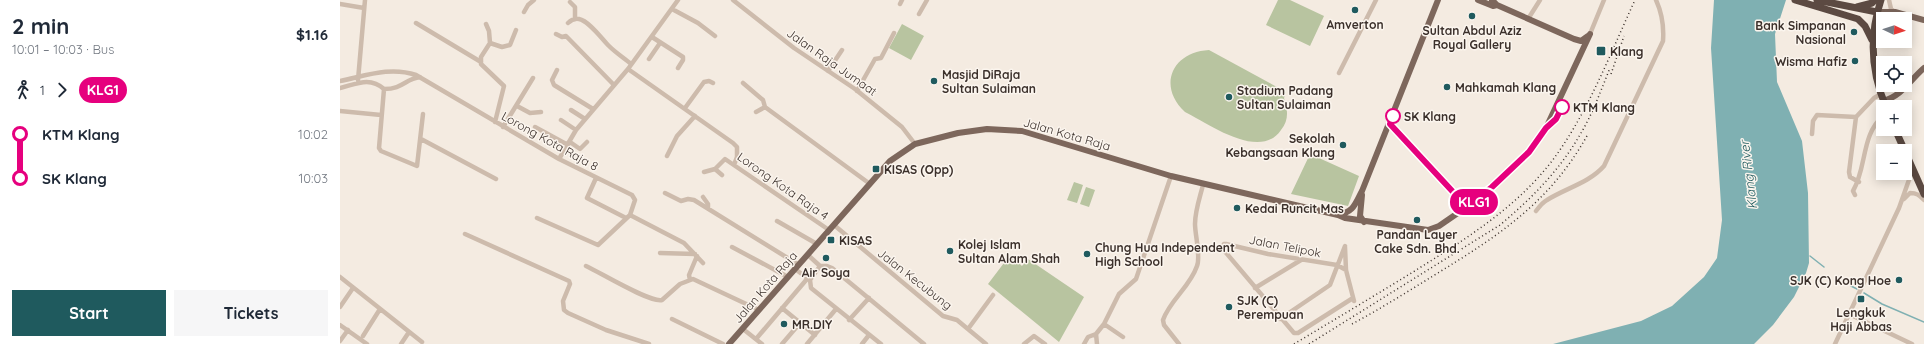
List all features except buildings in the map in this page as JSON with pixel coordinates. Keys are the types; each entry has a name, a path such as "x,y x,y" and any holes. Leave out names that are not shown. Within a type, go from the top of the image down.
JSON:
{"highway":[{"path":"1795,0 1812,6 1834,8 1865,5 1875,0"},
{"path":"1817,0 1862,22 1873,41"},
{"path":"1847,7 1877,12 1881,0"},
{"path":"1876,19 1873,41 1874,65 1883,100"},
{"path":"1912,168 1924,194"}],"main road":[{"path":"1338,215 1349,212 1353,208 1362,191 1390,124 1438,0"},
{"path":"1478,0 1493,6 1497,6 1574,39 1582,46 1581,54"},
{"path":"1492,0 1497,6"},
{"path":"1912,17 1924,20"},
{"path":"1574,39 1584,40 1590,34"},
{"name":"Jalan Kota Raja","path":"729,344 890,161 916,144 958,133 987,129 1022,131 1203,185 1364,222 1428,230 1439,226 1484,195 1512,169 1536,143 1546,128 1590,34"},
{"path":"1888,100 1898,95 1924,68"},
{"path":"1362,191 1360,216 1364,222"}],"street":[{"path":"358,84 357,78 365,0"},
{"path":"524,12 528,5 534,0"},
{"name":"Jalan Raja Jumaat","path":"733,0 789,44 857,91 902,127 916,144"},
{"path":"919,14 927,0"},
{"path":"1339,72 1376,0"},
{"path":"1528,19 1540,0"},
{"path":"1590,34 1604,0"},
{"path":"1536,211 1546,200 1588,178 1604,166 1663,40 1662,20 1656,0"},
{"path":"1889,0 1891,9 1895,12"},
{"path":"570,2 575,7 575,19"},
{"path":"340,4 364,8"},
{"path":"649,59 656,40 675,7 715,36"},
{"path":"568,23 575,19 580,19 585,22 610,47 631,64"},
{"path":"416,23 480,62 504,86 495,122"},
{"path":"480,62 481,57 490,43 486,24"},
{"path":"490,43 502,47 510,45 516,30"},
{"path":"857,91 875,59 881,58 885,53 894,33"},
{"path":"556,34 562,37 566,36 614,85"},
{"path":"559,159 576,130 593,109 631,64 656,40"},
{"path":"656,40 683,57 683,60 678,68"},
{"path":"828,71 842,50"},
{"path":"628,69 737,147 737,157 734,165"},
{"path":"557,70 552,80 554,85 593,109"},
{"name":"Lorong Kota Raja 8","path":"340,81 387,72 401,72 422,77 503,127 559,159 634,196 636,200 628,217"},
{"path":"340,88 372,81 384,89 397,88 416,78 422,77"},
{"path":"503,127 533,78"},
{"path":"684,108 704,82 709,81 713,84"},
{"path":"743,83 763,100 765,107 870,184"},
{"path":"384,89 379,148 381,150 418,166 423,114"},
{"path":"1859,182 1850,177 1849,172 1856,117 1874,98 1880,100"},
{"path":"517,106 530,113 541,112"},
{"path":"756,112 765,107"},
{"path":"571,110 585,119"},
{"path":"340,111 381,115"},
{"path":"1812,134 1813,121 1817,115 1856,117"},
{"path":"667,156 678,136 695,116"},
{"path":"561,120 576,130"},
{"path":"1855,195 1853,191 1859,182 1868,136 1876,122"},
{"path":"1390,124 1467,207"},
{"path":"534,127 580,149 588,142"},
{"path":"421,138 496,179"},
{"name":"Lorong Kota Raja 4","path":"715,169 724,159 829,230"},
{"path":"704,172 715,169 722,175"},
{"path":"1084,344 1088,337 1096,334 1104,324 1119,294 1136,279 1171,176"},
{"path":"596,178 587,198 684,243 703,263"},
{"path":"1899,208 1909,180"},
{"path":"1179,344 1164,325 1162,320 1186,287 1198,266 1199,256 1196,245 1195,223 1203,185"},
{"path":"665,193 681,202 688,199 694,200 797,267 808,280 811,288 849,320 881,344"},
{"path":"1836,343 1906,196 1910,193 1919,194 1924,200"},
{"path":"703,197 708,204 708,208"},
{"path":"537,218 598,245 628,217"},
{"path":"777,221 817,244"},
{"name":"Jalan Kecubung","path":"834,225 943,316 957,320 986,344"},
{"path":"465,234 569,281 563,305 564,310 568,313 606,330 649,344"},
{"name":"Jalan Telipok","path":"1255,288 1222,248 1224,244 1301,260 1337,265 1346,270"},
{"path":"1280,319 1330,285 1344,246 1346,270 1353,300 1296,333 1292,332 1280,319 1255,288 1301,260"},
{"path":"732,248 788,277"},
{"path":"660,254 696,255"},
{"path":"690,280 690,274 696,255"},
{"path":"808,255 820,266 832,268 924,344"},
{"path":"586,266 604,274 623,286 659,300 680,284 690,280 698,281 759,310"},
{"path":"756,339 820,266"},
{"path":"340,277 422,342"},
{"path":"340,307 353,288"},
{"path":"968,328 993,295"},
{"path":"849,320 869,298"},
{"path":"782,308 815,335"},
{"path":"363,336 380,309"},
{"path":"808,344 836,309"},
{"path":"1849,314 1909,344"},
{"path":"672,319 723,344"},
{"path":"782,344 800,323"},
{"path":"340,324 367,344"},
{"path":"1104,324 1123,337"},
{"path":"743,329 762,344"},
{"path":"340,341 348,330"},
{"path":"401,344 409,332"},
{"path":"1096,334 1097,344"},
{"path":"862,344 869,336"},
{"path":"1024,344 1034,336 1045,344"}],"green space":[{"path":"1278,0 1290,0 1324,16 1310,46 1266,25"},
{"path":"902,24 924,36 911,60 889,48"},
{"name":"Stadium Padang Sultan Sulaiman","path":"1209,50 1286,92 1284,98 1287,119 1281,130 1272,139 1261,142 1248,141 1234,137 1185,112 1176,102 1172,92 1171,81 1173,72 1178,64 1186,57 1196,52"},
{"path":"1310,154 1359,176 1348,206 1291,194"},
{"path":"1074,182 1083,185 1077,203 1067,200"},
{"path":"1086,187 1095,190 1089,207 1080,204"},
{"path":"1010,255 1022,266 1028,259 1084,297 1059,342 988,284"}],"water":[{"name":"Klang River","path":"1714,0 1786,0 1775,34 1777,82 1802,141 1808,193 1809,263 1806,273 1794,297 1773,325 1754,344 1553,344 1641,321 1672,306 1704,277 1717,258 1722,220 1711,48"}],"waterway":[{"path":"1810,256 1824,267"},
{"path":"1851,286 1857,289"},
{"path":"1864,293 1882,304 1924,322"}],"railway":[{"path":"1294,344 1451,248 1488,222 1522,194 1552,161 1577,123 1598,83 1635,0"},
{"path":"1611,74 1624,36"},
{"path":"1309,344 1500,225 1534,194 1555,171 1581,133 1597,101 1610,68"},
{"path":"1352,324 1479,247 1521,216 1557,180 1588,134"}],"bus line":[{"name":"KLG1","path":"1393,116 1390,124 1403,140 1467,207 1484,195 1529,152 1546,128 1556,119 1562,107"}],"place":[{"name":"Amverton","path":"1355,10"},
{"name":"Sultan Abdul Aziz Royal Gallery","path":"1472,16"},
{"name":"Bank Simpanan Nasional","path":"1854,32"},
{"name":"Klang","path":"1601,51"},
{"name":"Wisma Hafiz","path":"1855,61"},
{"name":"Masjid DiRaja Sultan Sulaiman","path":"934,81"},
{"name":"Mahkamah Klang","path":"1447,87"},
{"name":"Stadium Padang Sultan Sulaiman","path":"1229,97"},
{"name":"KTM Klang","path":"1562,107"},
{"name":"SK Klang","path":"1393,116"},
{"name":"Sekolah Kebangsaan Klang","path":"1343,145"},
{"name":"KISAS (Opp)","path":"876,169"},
{"name":"Kedai Runcit Mas","path":"1237,208"},
{"name":"Pandan Layer Cake Sdn. Bhd.","path":"1417,220"},
{"name":"KISAS","path":"831,240"},
{"name":"Kolej Islam Sultan Alam Shah","path":"950,251"},
{"name":"Chung Hua Independent High School","path":"1087,254"},
{"name":"Air Soya","path":"826,258"},
{"name":"SJK (C) Kong Hoe","path":"1899,280"},
{"name":"Lengkuk Haji Abbas","path":"1861,299"},
{"name":"SJK (C) Perempuan","path":"1229,307"},
{"name":"MR.DIY","path":"784,324"}]}
